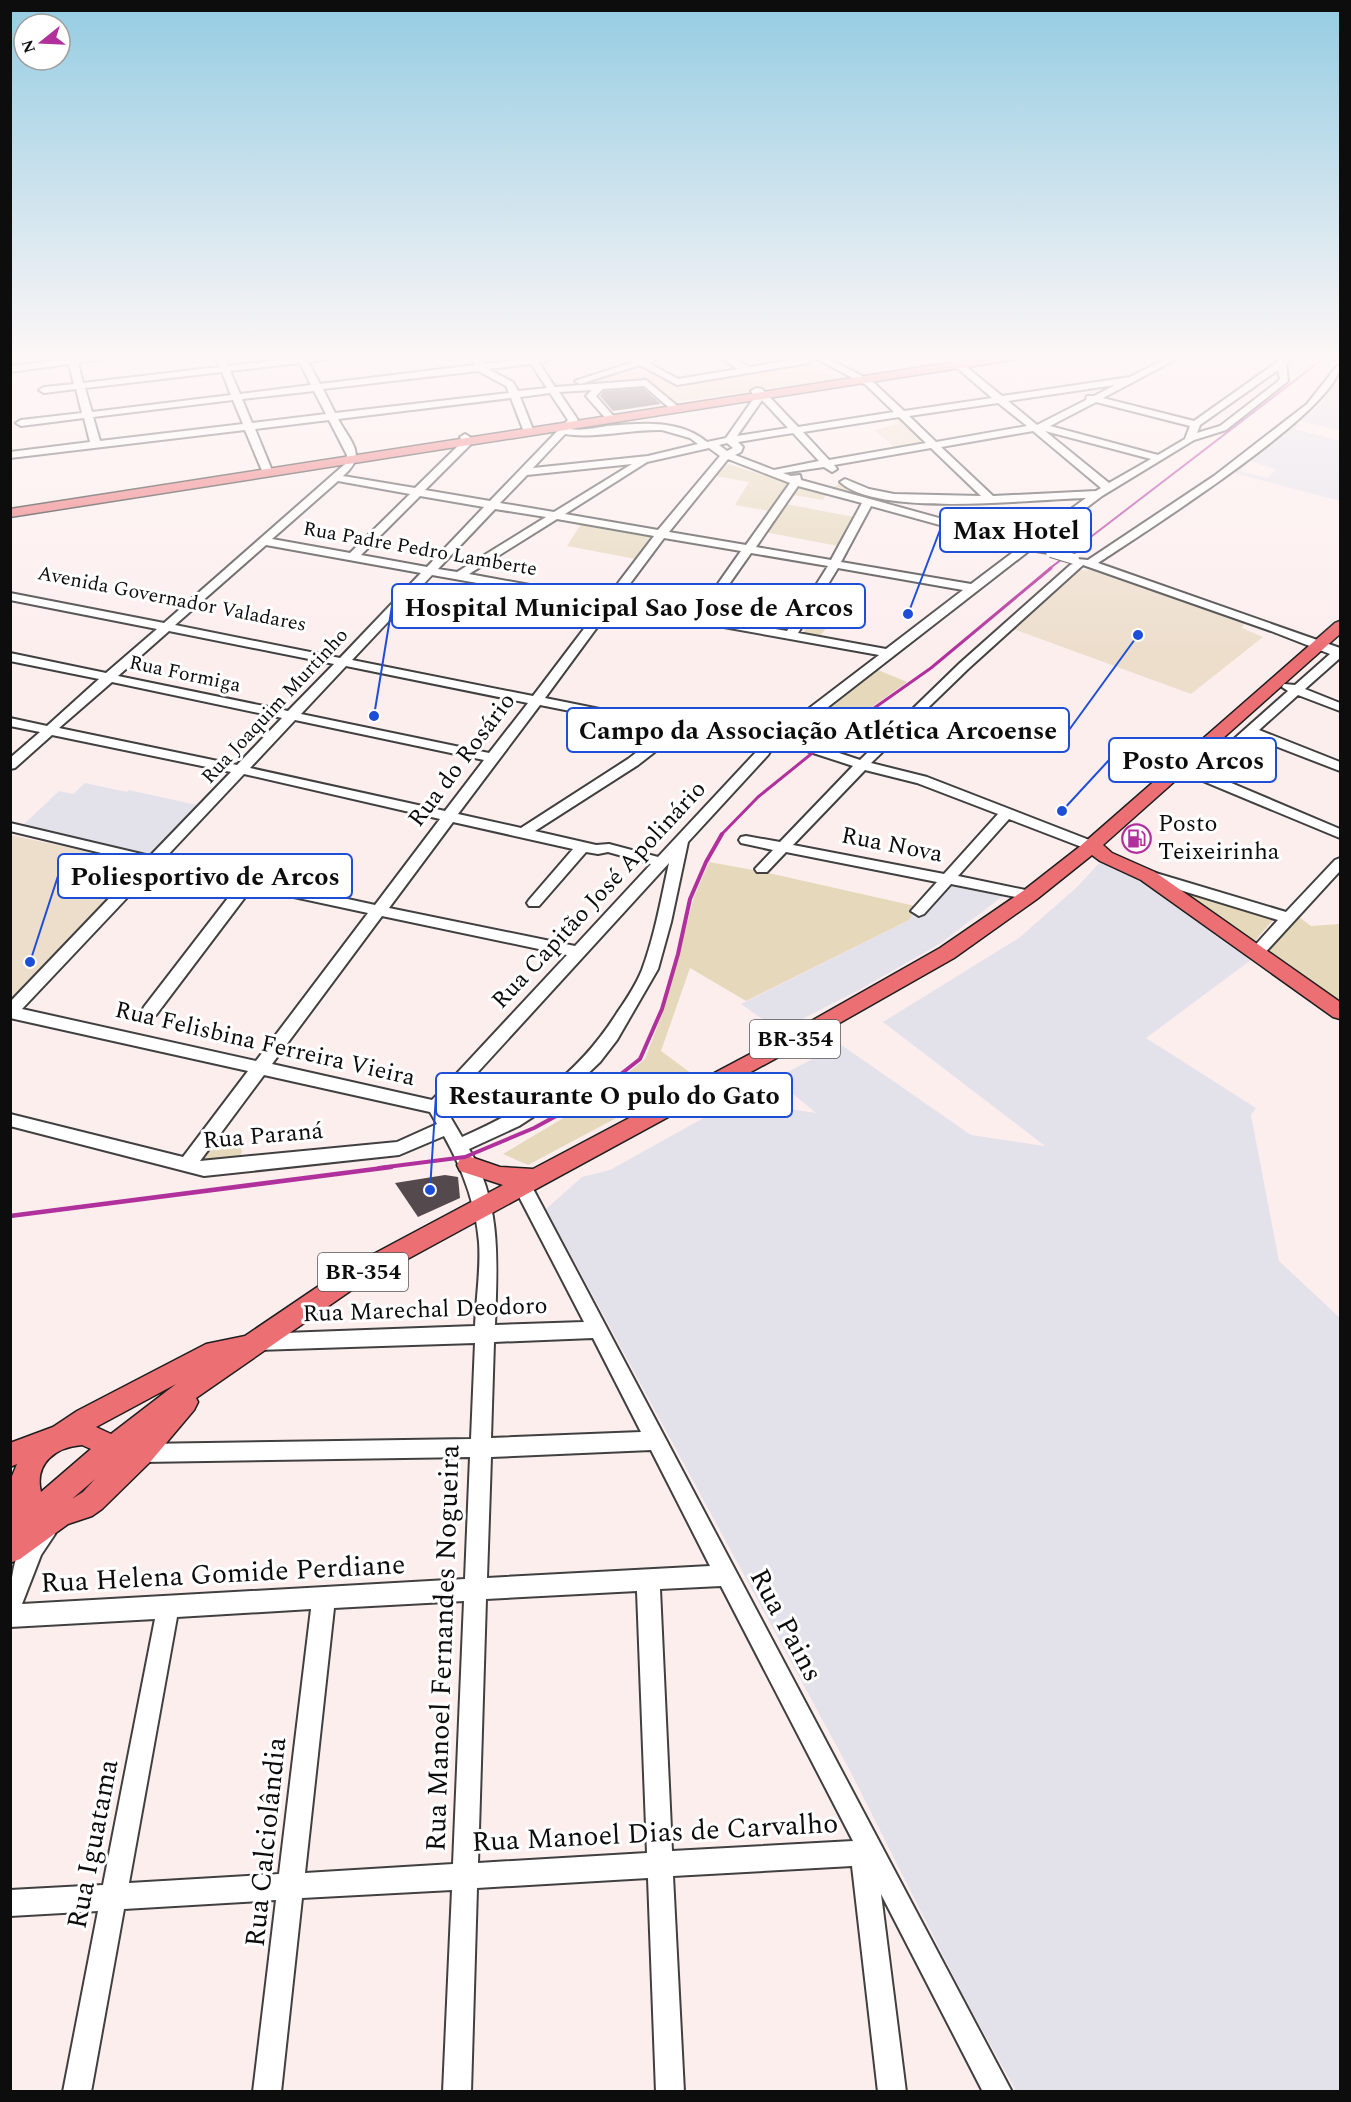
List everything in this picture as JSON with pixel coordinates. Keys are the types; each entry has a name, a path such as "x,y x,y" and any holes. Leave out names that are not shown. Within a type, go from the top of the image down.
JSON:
{"main road":[{"path":"10,507 60,502 376,453"},
{"path":"10,513 60,502"},
{"name":"BR-354","path":"10,1534 50,1511 110,1450 203,1378 347,1280 799,1037 947,953 1094,852 1179,766 1341,626"},
{"path":"1094,852 1148,876 1341,1012"},
{"path":"463,1156 495,1177 529,1182"},
{"path":"203,1378 142,1453 94,1500 78,1509 50,1511 28,1498 18,1486 39,1451 86,1419 215,1351 252,1344"},
{"path":"10,1455 58,1436 82,1433 99,1440 110,1450 113,1468 106,1487"},
{"path":"10,1550 50,1511"}],"street":[{"path":"10,455 26,453"},
{"path":"260,453 267,470"},
{"path":"10,765 336,478 350,465 349,453"},
{"path":"353,557 453,453"},
{"name":"Rua Joaquim Murtinho","path":"11,1012 243,770 541,453"},
{"path":"525,472 648,459 672,453"},
{"path":"816,453 845,482 862,491 905,500"},
{"path":"779,471 886,453"},
{"path":"943,453 989,498"},
{"path":"1065,453 1103,491"},
{"path":"1140,453 1159,458"},
{"path":"523,833 633,762 682,724 714,722 780,734 787,732 1028,545 1103,491 1167,453"},
{"path":"762,869 862,765 964,666 1082,561 1226,472 1250,453"},
{"path":"731,454 737,454 799,481"},
{"path":"731,454 799,481 881,506 1052,552 1275,628 1300,631 1340,653 1295,690 1201,775"},
{"name":"Rua do Rosário","path":"187,1165 662,533 731,454"},
{"path":"459,576 648,459"},
{"path":"336,478 974,588"},
{"path":"699,619 747,549 799,481"},
{"path":"828,489 845,482"},
{"path":"881,506 905,500 989,498 1103,491"},
{"path":"790,636 834,565 868,502"},
{"name":"Rua Padre Pedro Lamberte","path":"264,541 888,653"},
{"name":"Avenida Governador Valadares","path":"10,587 40,598"},
{"name":"Avenida Governador Valadares","path":"10,596 40,598 171,623 749,738"},
{"name":"Rua Formiga","path":"10,657 493,758"},
{"path":"1275,682 1341,707"},
{"path":"10,722 243,770 582,847 598,850 603,847 609,848 667,873 671,886"},
{"name":"Avenida Governador Valadares","path":"682,724 718,734 809,747 880,770 1094,852"},
{"path":"1249,731 1341,767"},
{"name":"Rua Capitão José Apolinário","path":"435,1107 763,752 759,747 718,734"},
{"path":"1179,766 1341,834"},
{"path":"919,912 1003,816"},
{"path":"10,827 248,883 578,952"},
{"path":"463,1156 557,1095 587,1067 613,1036 649,972 663,928 682,839"},
{"name":"Rua Nova","path":"746,840 1030,895"},
{"path":"534,903 582,847"},
{"path":"1257,952 1341,863"},
{"path":"1148,876 1289,918"},
{"path":"150,1011 248,883"},
{"name":"Rua Felisbina Ferreira Vieira","path":"11,1012 435,1107 463,1156 482,1207"},
{"name":"Rua Paraná","path":"10,1120 204,1169 399,1148 447,1127"},
{"name":"Rua Pains","path":"529,1182 598,1330 727,1575 868,1852 998,2091"},
{"name":"Rua Manoel Fernandes Nogueira","path":"457,2091 488,1243 482,1207"},
{"name":"Rua Marechal Deodoro","path":"252,1344 598,1330"},
{"path":"142,1453 480,1448 657,1442"},
{"path":"10,1606 32,1549 50,1511"},
{"name":"Rua Helena Gomide Perdiane","path":"10,1616 727,1575"},
{"path":"648,1580 670,2091"},
{"name":"Rua Calciolândia","path":"267,2091 324,1598"},
{"name":"Rua Iguatama","path":"77,2091 168,1607"},
{"path":"868,1852 892,2091"},
{"name":"Rua Manoel Dias de Carvalho","path":"10,1903 868,1852"}],"shaded area":[{"path":"1259,453 1340,453 1340,501 1234,473","holes":["1250,461 1277,469 1267,478 1240,471"]},
{"path":"728,464 791,484 769,511 735,505 749,482 716,476"},
{"path":"796,482 828,489 823,500 787,494"},
{"path":"845,482 854,488 905,500 881,506 828,489"},
{"path":"781,503 859,518 843,547 760,531"},
{"path":"581,524 654,538 636,559 567,546"},
{"path":"1077,570 1093,570 1245,623 1242,628 1263,637 1191,694 1013,629"},
{"path":"813,618 831,621 818,639 801,636"},
{"path":"878,670 907,682 816,747 793,736"},
{"path":"85,783 197,805 148,857 22,826 59,791 73,794"},
{"path":"11,835 139,863 11,1006"},
{"path":"1104,858 1151,881 1255,957 1146,1038 1256,1108 1251,1115 1279,1261 1340,1318 1340,2091 1016,2091 964,1997 850,1771 546,1209 582,1177 610,1170 734,1101 816,1113 775,1079 840,1044 971,1135 1045,1146 883,1022 1019,938 1077,887"},
{"path":"709,862 764,872 916,908 909,920 746,1001 690,968 661,1051 695,1076 528,1165 503,1154 597,1098 645,1059 664,1009 694,897"},
{"path":"948,882 1007,893 941,943 859,990 779,1031 741,1004 909,920 913,911 924,914"},
{"path":"1169,886 1273,920 1253,943"},
{"path":"1299,917 1311,926 1340,924 1340,1005 1266,951"},
{"path":"214,1142 240,1148 242,1150 240,1159 199,1163"}],"building":[{"path":"445,1175 458,1177 460,1198 418,1217 395,1183"}],"railway":[{"path":"1049,569 1200,453"},
{"path":"721,835 758,797 826,742 931,668 1051,568"},
{"path":"379,1168 465,1157 534,1128 593,1096 640,1059 662,1009 678,954 690,899 706,862 722,834"},
{"path":"10,1216 391,1167"}],"place":[{"name":"Max Hotel","path":"908,614"},
{"name":"Campo da Associação Atlética Arcoense","path":"1138,635"},
{"name":"Hospital Municipal Sao Jose de Arcos","path":"374,716"},
{"name":"Posto Arcos","path":"1062,811"},
{"name":"Posto Teixeirinha","path":"1137,838"},
{"name":"Poliesportivo de Arcos","path":"30,962"},
{"name":"Restaurante O pulo do Gato","path":"430,1190"}]}
